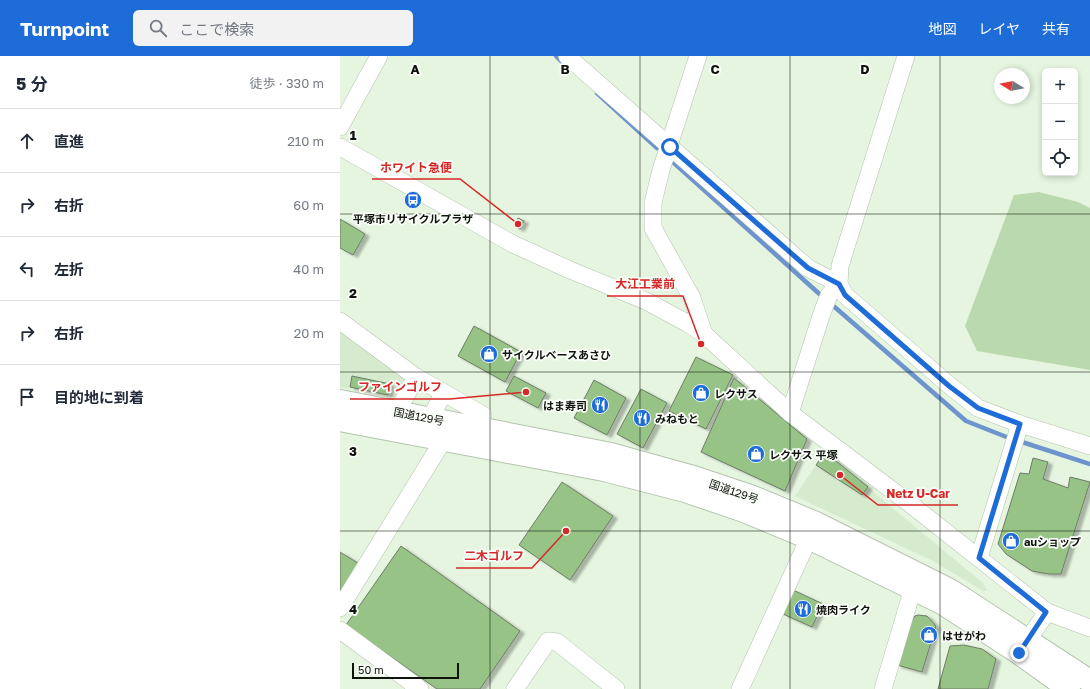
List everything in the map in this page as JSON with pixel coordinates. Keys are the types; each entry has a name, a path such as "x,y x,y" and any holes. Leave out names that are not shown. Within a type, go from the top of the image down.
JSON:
{"highway":[{"name":"国道129号","path":"340,401 610,454 690,476 753,497 813,530 916,580 950,590 1024,646 1069,689"},
{"name":"国道129号","path":"340,420 604,470 685,491 744,511 813,530"},
{"name":"国道129号","path":"1024,646 1090,681"}],"street":[{"path":"340,127 379,56"},
{"path":"567,56 808,268 834,289 845,295 949,386 978,408 1020,424 1090,446"},
{"path":"698,56 670,147 661,170 654,203 653,228 692,298 704,334"},
{"path":"790,413 822,313 834,289 906,56"},
{"path":"340,147 513,244 570,270 670,312 704,334 790,413 979,558 1046,612 1090,628"},
{"path":"340,321 416,377 483,416 481,428"},
{"path":"397,412 416,377"},
{"path":"431,418 443,393"},
{"path":"979,558 1020,424"},
{"path":"340,608 444,439"},
{"path":"740,689 813,530"},
{"path":"883,689 916,580"},
{"path":"1024,646 1046,612"},
{"path":"340,630 420,689"},
{"path":"515,689 548,641 557,642 616,689"}],"shaded area":[{"path":"1039,192 1078,202 1090,208 1090,370 977,351 965,326 1014,195"},
{"path":"340,330 410,378 397,397 340,387"},
{"path":"825,452 984,584 987,591 983,591 933,561 795,496"}],"building":[{"path":"518,218 524,221 520,229 514,226"},
{"path":"340,219 365,234 353,255 340,248"},
{"name":"サイクルベースあさひ","path":"474,326 521,352 505,382 458,356"},
{"name":"レクサス","path":"696,357 733,375 706,429 669,411"},
{"path":"352,376 390,384 388,395 350,387"},
{"path":"514,376 546,393 538,408 506,391"},
{"path":"734,378 807,439 785,491 701,452"},
{"path":"594,380 626,398 607,435 574,418"},
{"name":"みねもと","path":"641,389 667,403 643,448 617,434"},
{"path":"825,452 868,487 862,495 816,465"},
{"path":"1033,458 1048,462 1043,479 1068,488 1070,477 1090,482 1061,574 1049,574 1032,571 1006,554 998,544 1020,473 1029,474"},
{"path":"562,482 613,516 570,580 519,545"},
{"path":"401,546 520,631 480,689 437,689 346,625"},
{"path":"340,552 361,565 340,600"},
{"name":"焼肉ライク","path":"793,590 823,604 812,627 783,614"},
{"path":"918,615 927,616 936,626 922,672 897,665 912,620"},
{"path":"964,645 982,649 996,659 988,689 938,689 950,646"}],"waterway":[{"path":"556,56 563,63"},
{"path":"597,93 657,148"},
{"path":"674,163 825,299"},
{"path":"830,303 966,421 1009,438"},
{"path":"1019,441 1090,464"}],"place":[{"name":"平塚市リサイクルプラザ","path":"413,200"},
{"name":"ホワイト急便","path":"518,224"},
{"name":"大江工業前","path":"701,344"},
{"name":"サイクルベースあさひ","path":"489,354"},
{"name":"ファインゴルフ","path":"526,392"},
{"name":"レクサス","path":"701,393"},
{"name":"はま寿司","path":"600,405"},
{"name":"みねもと","path":"642,418"},
{"name":"レクサス 平塚","path":"756,454"},
{"name":"Netz U-Car","path":"840,475"},
{"name":"二木ゴルフ","path":"566,531"},
{"name":"auショップ","path":"1011,541"},
{"name":"焼肉ライク","path":"803,609"},
{"name":"はせがわ","path":"929,635"}],"route":[{"path":"670,147 808,268 839,284 845,295 949,386 978,408 1020,424 979,558 1046,612 1019,653"}]}
